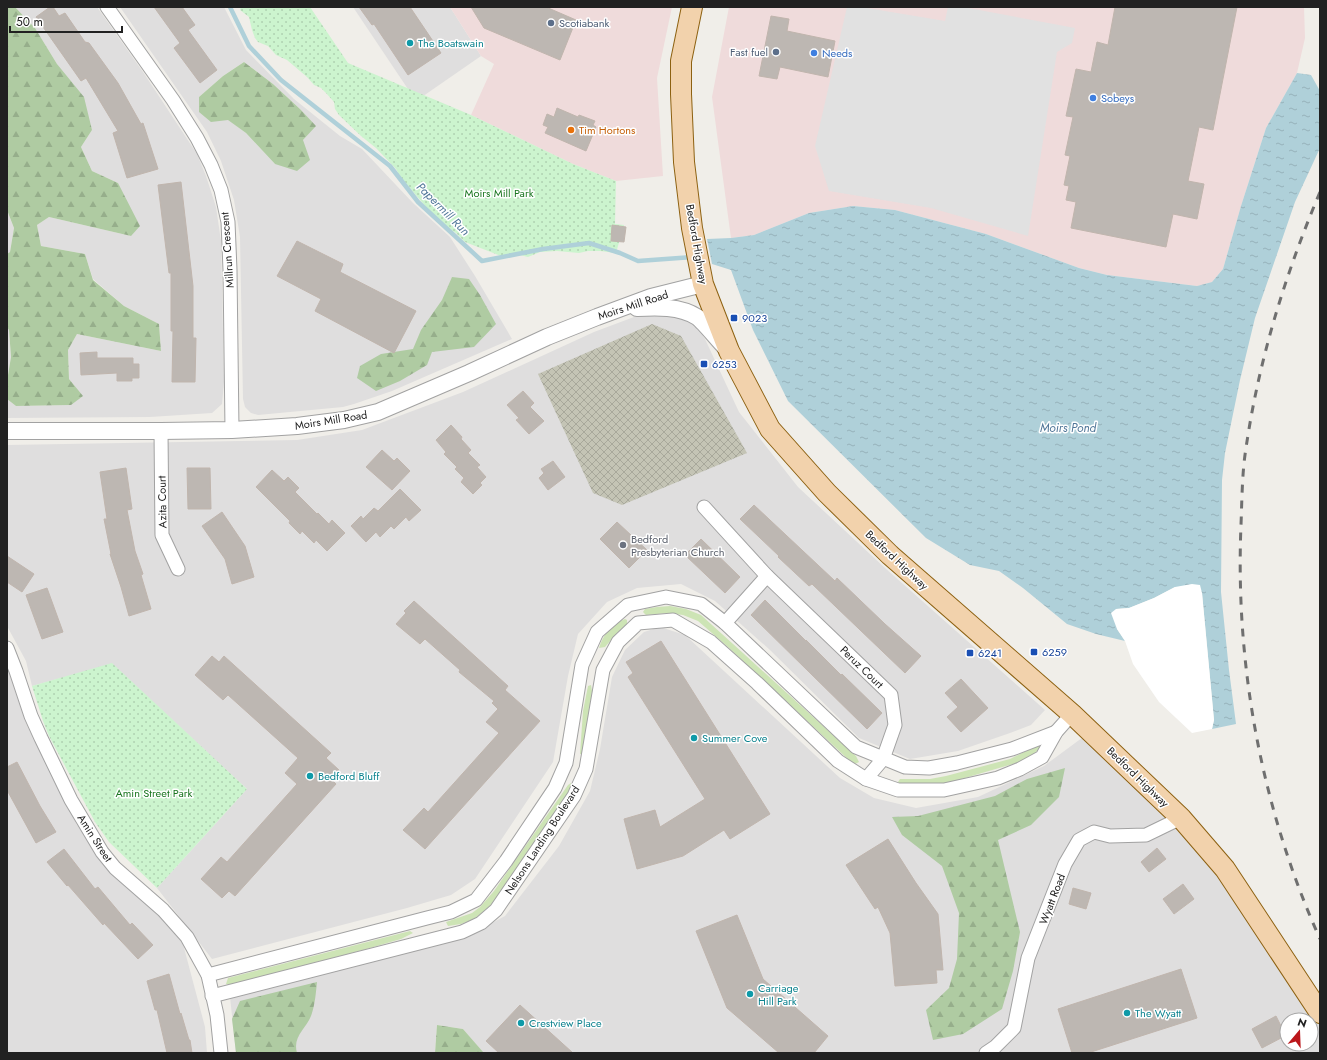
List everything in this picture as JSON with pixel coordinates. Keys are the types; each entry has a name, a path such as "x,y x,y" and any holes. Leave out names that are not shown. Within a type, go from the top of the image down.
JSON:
{"main road":[{"name":"Bedford Highway","path":"692,7 681,61 684,162 692,228 702,276 729,351 770,429 827,492 890,556 1072,714 1181,818 1225,869 1320,1013"}],"street":[{"name":"Millrun Crescent","path":"107,7 177,106 197,138 208,158 221,190 228,222 232,430"},
{"name":"Moirs Mill Road","path":"7,431 232,430 297,426 344,420 378,412 469,373 547,337 702,276"},
{"path":"617,309 657,307 680,310 698,317 729,351"},
{"name":"Azita Court","path":"161,431 162,535 178,569"},
{"name":"Peruz Court","path":"704,507 767,576 891,695 895,725 883,759 866,779"},
{"path":"725,623 767,576"},
{"name":"Nelsons Landing Boulevard","path":"208,975 451,912 476,900 506,861 555,788 566,763 582,665 597,632 628,605 666,597 701,604 725,623 856,747 905,767 929,768 957,763 1012,749 1056,732"},
{"name":"Nelsons Landing Boulevard","path":"212,996 462,932 481,923 496,910 574,796 586,769 602,670 618,642 638,623 673,620 711,642 757,683 838,761 866,779 898,790 944,790 998,778 1020,769 1042,757 1056,732 1072,714"},
{"name":"Amin Street","path":"7,648 31,716 41,738 71,800 102,852 115,868 163,910 188,937 208,975 217,1015 221,1053"},
{"name":"Wyatt Road","path":"986,1053 995,1047 1014,1028 1028,958 1065,864 1079,840 1094,832 1110,836 1146,835 1181,818"}],"shaded area":[{"path":"15,7 97,7 143,72 197,154 216,207 221,241 224,382 222,404 212,413 150,417 7,418 7,399 16,406 71,405 82,396 69,379 68,350 77,334 161,351 159,324 124,306 93,279 85,254 41,246 37,225 49,217 131,236 118,183 92,171 81,147 92,130 57,64 35,28"},
{"path":"120,7 224,7 246,50 294,99 340,136 362,149 413,203 450,237 512,339 392,391 354,404 343,407 258,415 251,413 245,407 243,399 240,237 234,200 221,161 207,132","holes":["244,62 273,84 300,109 315,126 303,140 275,164 246,133 199,97 223,76"]},
{"path":"353,7 450,7 481,56 416,101"},
{"path":"450,7 672,7 657,78 663,176 616,181 573,164 471,115 494,64 481,56"},
{"path":"729,7 1304,7 1305,38 1297,73 1266,128 1223,269 1212,282 1197,286 1107,275 1079,268 986,234 895,210 853,206 809,213 754,235 731,238 712,97"},
{"path":"847,7 861,7 945,21 948,7 963,7 1075,28 1072,43 1057,52 1028,236 931,208 829,191 815,146"},
{"path":"7,210 14,228 10,252 7,254"},
{"path":"650,311 693,319 705,339 739,412 798,487 885,568 1045,710 1031,725 1010,733 958,751 910,759 859,738 770,650 715,601 681,584 637,588 607,602 578,634 568,676 553,762 475,879 451,895 212,959 157,888 247,789 112,664 32,686 26,661 7,626 7,445 297,440 362,430 463,392 594,332"},
{"path":"652,324 681,336 747,453 622,505 593,493 538,374"},
{"path":"7,327 9,330 11,357 7,381"},
{"path":"660,627 685,635 840,778 874,798 916,808 978,797 1044,766 1090,732 1183,819 1320,1009 1320,1053 484,1053 463,1029 437,1025 435,1053 236,1053 230,997 475,932 505,916 559,846 590,791 600,749 612,677 625,650 644,632"},
{"path":"7,663 26,723 77,825 114,872 159,913 183,944 205,1027 207,1053 7,1053"}],"green space":[{"path":"7,7 15,7 35,28 57,64 84,97 92,130 81,147 92,171 118,183 140,226 131,236 49,217 37,225 41,246 85,254 93,280 124,306 159,324 161,351 77,334 68,350 69,379 83,396 71,405 16,406 7,399 7,381 11,357 9,330 7,327 7,254 10,252 14,228 7,210"},
{"name":"Moirs Mill Park","path":"241,7 310,7 348,63 471,115 573,164 616,181 615,224 624,225 616,253 600,251 579,253 557,251 540,252 528,257 520,255 501,256 465,242 456,233 441,224 401,178 396,169 376,148 339,115 335,109 334,102 321,88 314,85 287,60 276,55 268,46 258,42 252,30 249,17 240,10"},
{"path":"244,62 273,84 316,126 303,140 310,160 297,171 275,164 246,133 228,120 211,122 199,112 199,97 223,76"},
{"path":"452,277 469,279 480,295 496,324 474,347 432,352 427,365 400,381 376,391 357,378 360,366 381,354 413,349 421,330 442,300"},
{"path":"670,606 686,609 701,615 856,756 859,762 855,764 851,762 728,647 698,621 683,615 668,613 646,615 643,612 645,609"},
{"path":"625,619 627,620 627,624 605,647 599,648 608,630"},
{"name":"Amin Street Park","path":"112,663 247,789 157,888 109,842 95,822 49,736 32,686"},
{"path":"591,685 592,691 584,754 580,754 583,711 588,686"},
{"path":"1042,743 1034,754 1023,761 951,782 930,786 900,785 898,782 900,779 930,779 946,776 1010,759"},
{"path":"1065,768 1059,797 1031,825 998,840 1020,932 1013,971 1002,1009 963,1034 933,1040 926,1010 949,988 957,959 959,913 942,866 902,835 892,817 918,816 995,796 1027,779"},
{"path":"571,783 574,786 512,879 489,907 474,919 461,924 448,926 446,922 472,913 480,907 494,891 568,785"},
{"path":"410,931 413,933 401,939 363,950 229,985 226,984 228,978"},
{"path":"317,982 313,1009 310,1018 298,1036 296,1047 297,1053 236,1053 232,1019 240,1001"},
{"path":"437,1025 463,1029 484,1053 435,1053"}],"water":[{"name":"Moirs Pond","path":"1297,73 1311,75 1320,91 1320,148 1295,202 1255,318 1225,453 1222,480 1221,592 1236,724 1212,729 1214,720 1202,593 1175,587 1154,598 1129,608 1116,609 1117,629 1125,641 1096,634 1067,624 1023,588 999,571 970,565 926,538 788,401 753,330 731,270 712,264 707,239 754,235 809,213 853,206 895,210 986,234 1079,268 1107,275 1197,286 1212,282 1223,269 1266,128"}],"pier":[{"path":"1192,584 1200,585 1202,593 1214,720 1212,729 1192,733 1159,702 1133,664 1125,641 1117,629 1111,613 1116,609 1129,608 1154,598 1175,587"}],"building":[{"path":"50,7 53,7 59,16 65,13 85,42 89,43 118,83 141,124 143,123 158,169 127,178 113,133 118,131 86,78 81,81 36,17"},
{"path":"154,7 182,7 195,25 188,30 217,70 200,83 174,48 180,43"},
{"name":"The Boatswain","path":"359,7 410,7 441,53 408,75 374,24 372,25"},
{"path":"471,7 546,7 576,20 560,60 484,28"},
{"path":"1115,7 1237,7 1213,130 1199,127 1188,181 1204,184 1197,219 1173,214 1166,247 1071,228 1076,202 1066,200 1069,186 1064,185 1070,156 1065,155 1073,117 1066,116 1076,69 1091,72 1097,42 1108,45"},
{"path":"771,16 789,19 787,31 835,41 828,77 780,67 777,79 759,76"},
{"name":"Tim Hortons","path":"557,108 578,117 579,115 595,121 593,125 596,127 586,151 545,133 548,127 543,125 547,114 554,117"},
{"path":"181,182 193,286 193,338 196,338 195,382 172,382 173,331 171,331 171,273 169,273 158,185"},
{"path":"612,225 626,227 624,242 611,241"},
{"path":"297,241 343,264 340,272 416,311 394,353 315,311 321,299 277,276"},
{"path":"97,352 97,358 133,358 133,364 139,364 139,378 132,378 132,381 117,381 117,373 81,375 80,353"},
{"path":"523,391 534,403 530,407 544,421 529,434 516,420 519,418 507,405"},
{"path":"451,425 471,450 468,453 480,465 477,467 486,477 480,483 482,485 473,494 461,482 464,478 455,469 457,467 444,454 446,452 436,440"},
{"path":"382,450 394,461 397,458 410,471 392,490 366,467"},
{"path":"553,461 565,477 548,490 539,478 544,473 541,469"},
{"path":"126,468 132,509 127,510 135,551 143,574 141,575 151,609 129,616 110,554 104,519 107,519 100,472"},
{"path":"187,468 210,468 211,509 188,509"},
{"path":"272,470 284,481 288,477 299,488 295,492 317,514 318,513 329,524 332,520 345,533 327,551 316,540 314,543 302,531 300,534 289,523 290,521 256,487"},
{"path":"400,489 421,510 409,521 406,517 394,529 391,526 380,537 376,532 366,542 351,526 361,516 363,519 374,508 378,511"},
{"path":"754,505 835,581 837,578 921,656 905,673 812,584 809,586 740,519"},
{"path":"222,512 245,546 254,577 232,584 225,559 202,526"},
{"name":"Bedford Presbyterian Church","path":"617,522 647,550 629,568 600,539"},
{"path":"701,539 740,577 725,593 685,555"},
{"path":"7,556 34,574 22,592 7,582"},
{"path":"47,588 63,632 42,639 26,595"},
{"path":"765,600 882,713 867,729 751,615"},
{"path":"414,601 508,686 505,690 540,721 425,849 403,830 424,808 428,812 499,733 486,722 498,709 492,703 494,701 459,672 460,670 425,639 420,644 396,624 406,613 404,611"},
{"name":"Summer Cove","path":"661,641 770,814 730,839 724,830 683,856 637,869 624,819 655,810 660,827 705,799 628,677 633,673 626,662"},
{"name":"Bedford Bluff","path":"212,656 219,662 224,656 331,753 326,758 339,770 331,779 336,784 235,896 229,891 222,898 201,879 221,857 227,862 297,784 285,773 298,758 228,695 223,700 195,675"},
{"path":"961,679 988,708 961,732 947,717 958,707 945,693"},
{"path":"17,762 40,806 56,832 36,843 7,790 7,767"},
{"path":"888,839 938,914 943,970 936,970 937,983 895,986 890,933 878,907 875,909 846,865"},
{"path":"1157,848 1166,859 1149,872 1141,862"},
{"path":"64,849 95,889 98,887 130,925 132,923 153,945 138,959 104,923 103,925 47,862"},
{"path":"1183,884 1194,899 1174,914 1163,899"},
{"path":"1073,888 1091,893 1086,909 1069,904"},
{"name":"Carriage Hill Park","path":"737,915 763,979 828,1036 814,1053 779,1053 727,1008 696,931"},
{"name":"The Wyatt","path":"1181,969 1197,1018 1088,1053 1072,1053 1058,1009"},
{"path":"169,974 180,1014 181,1013 190,1040 192,1053 167,1053 157,1010 155,1010 147,981"},
{"name":"Crestview Place","path":"520,1005 573,1053 499,1053 486,1041"},
{"path":"1276,1016 1279,1022 1279,1039 1262,1048 1252,1029"}],"waterway":[{"name":"Papermill Run","path":"230,7 249,46 281,80 390,166 418,202 482,261 543,249 589,243 620,253 638,261 693,257"}],"railway":[{"path":"1320,192 1307,223 1275,318 1251,415 1242,486 1240,578 1248,684 1256,736 1282,840 1320,939"}],"place":[{"name":"Scotiabank","path":"551,23"},
{"name":"The Boatswain","path":"410,43"},
{"name":"Fast fuel","path":"776,52"},
{"name":"Needs","path":"814,53"},
{"name":"Sobeys","path":"1093,98"},
{"name":"Tim Hortons","path":"571,130"},
{"name":"9023","path":"734,318"},
{"name":"6253","path":"704,364"},
{"name":"Bedford Presbyterian Church","path":"623,545"},
{"name":"6259","path":"1034,652"},
{"name":"6241","path":"970,653"},
{"name":"Summer Cove","path":"694,738"},
{"name":"Bedford Bluff","path":"310,776"},
{"name":"Carriage Hill Park","path":"750,994"},
{"name":"The Wyatt","path":"1127,1013"},
{"name":"Crestview Place","path":"521,1023"}]}
